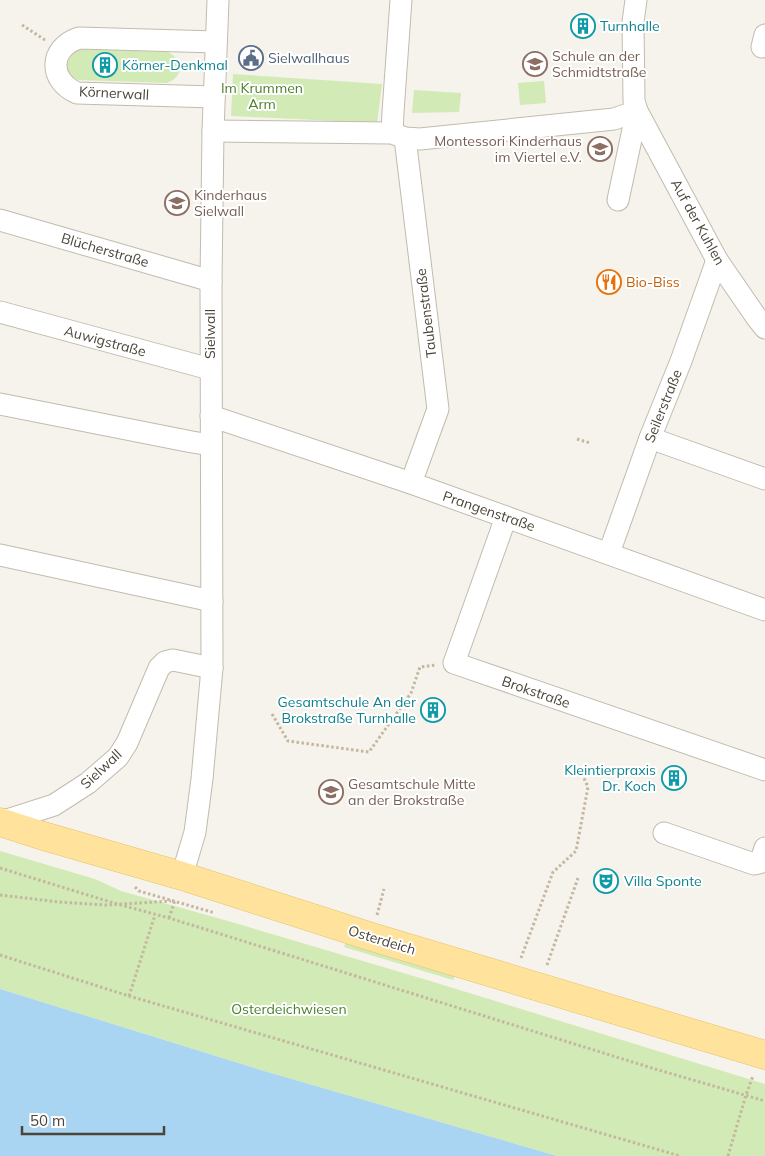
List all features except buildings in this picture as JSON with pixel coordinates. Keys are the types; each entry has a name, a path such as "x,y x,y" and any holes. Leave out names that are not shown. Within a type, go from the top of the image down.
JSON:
{"main road":[{"name":"Osterdeich","path":"0,822 40,835 178,888 372,937 761,1057"}],"street":[{"name":"Sielwall","path":"178,888 196,832 212,668 210,369 213,131 218,0"},
{"name":"Taubenstraße","path":"401,0 392,112 399,135 438,409 411,484"},
{"path":"618,200 637,111 634,101 633,22 636,0"},
{"path":"61,50 72,40 79,38 216,42"},
{"name":"Körnerwall","path":"61,50 57,56 56,71 63,85 77,93 214,96"},
{"path":"213,131 399,135 420,139 614,119 637,111"},
{"name":"Auf der Kuhlen","path":"637,111 717,260 762,319"},
{"name":"Blücherstraße","path":"0,220 211,281"},
{"name":"Seilerstraße","path":"609,553 717,260"},
{"name":"Auwigstraße","path":"0,312 210,369"},
{"path":"0,404 211,445"},
{"name":"Prangenstraße","path":"211,416 609,553 765,610"},
{"path":"650,438 765,479"},
{"path":"454,664 506,517"},
{"path":"0,555 212,601"},
{"name":"Sielwall","path":"0,822 54,805 88,783 118,757 127,743 159,668 165,662 173,660 212,668"},
{"name":"Brokstraße","path":"454,664 765,770"},
{"path":"664,833 756,865 761,860 765,848"}],"path":[{"path":"22,25 61,50"},
{"path":"577,438 590,443"},
{"path":"272,714 288,741 369,752 411,693 420,667 454,664"},
{"path":"519,962 553,872 576,851 588,786 582,774"},
{"path":"0,868 765,1101"},
{"path":"546,970 578,878"},
{"path":"135,886 140,891 178,888 216,913"},
{"path":"0,895 106,905 117,904 178,888"},
{"path":"169,918 178,888"},
{"path":"129,996 155,915"},
{"path":"0,955 129,996 680,1156"},
{"path":"728,1156 746,1095 761,1057"}],"green space":[{"path":"78,49 168,52 177,59 180,68 179,73 177,77 167,83 78,80 67,71 66,60"},
{"name":"Im Krummen Arm","path":"233,74 382,84 377,123 231,116"},
{"path":"544,81 546,103 520,105 518,83"},
{"path":"414,90 461,93 459,112 412,113"},
{"name":"Osterdeichwiesen","path":"0,851 95,879 121,891 427,980 765,1084 765,1156 557,1156 264,1071 0,989"},
{"path":"346,942 455,975 453,980 344,947"}],"water":[{"path":"0,989 264,1071 557,1156 0,1156"}],"place":[{"name":"Turnhalle","path":"583,26"},
{"name":"Sielwallhaus","path":"251,58"},
{"name":"Schule an der Schmidtstraße","path":"535,64"},
{"name":"Körner-Denkmal","path":"105,65"},
{"name":"Montessori Kinderhaus im Viertel e.V.","path":"600,149"},
{"name":"Kinderhaus Sielwall","path":"177,203"},
{"name":"Bio-Biss","path":"609,282"},
{"name":"Gesamtschule An der Brokstraße Turnhalle","path":"433,710"},
{"name":"Kleintierpraxis Dr. Koch","path":"674,778"},
{"name":"Gesamtschule Mitte an der Brokstraße","path":"331,792"},
{"name":"Villa Sponte","path":"606,881"}]}
